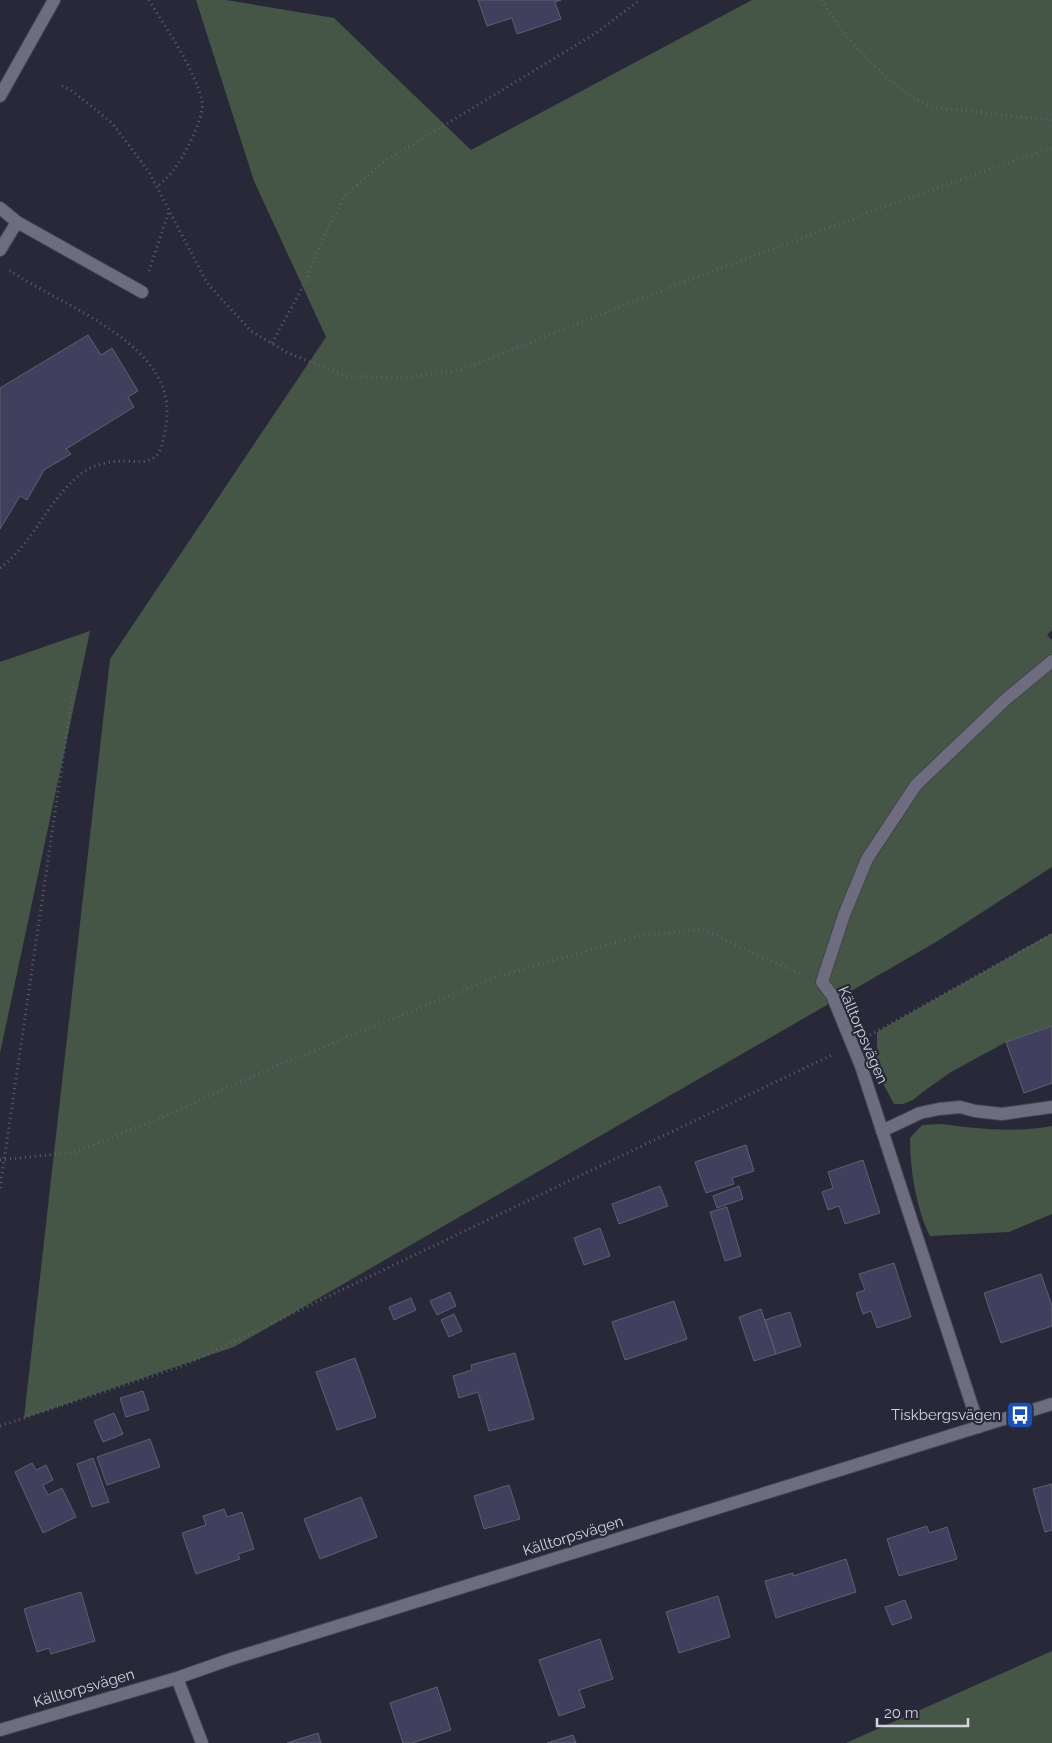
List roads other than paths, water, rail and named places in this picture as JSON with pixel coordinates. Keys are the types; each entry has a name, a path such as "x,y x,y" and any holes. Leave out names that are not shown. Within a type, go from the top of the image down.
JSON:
{"street":[{"path":"0,96 54,0"},
{"path":"0,208 17,222 137,289"},
{"path":"0,250 17,222"},
{"name":"Källtorpsvägen","path":"979,1427 861,1066 832,996 822,982 844,915 867,859 916,785 1005,700 1052,661"},
{"path":"882,1131 920,1113 939,1109 960,1107 1002,1114 1052,1107"},
{"name":"Källtorpsvägen","path":"0,1730 177,1678 228,1660 1052,1404"},
{"path":"177,1678 202,1743"}],"place":[{"name":"Tiskbergsvägen","path":"1020,1415"}]}
